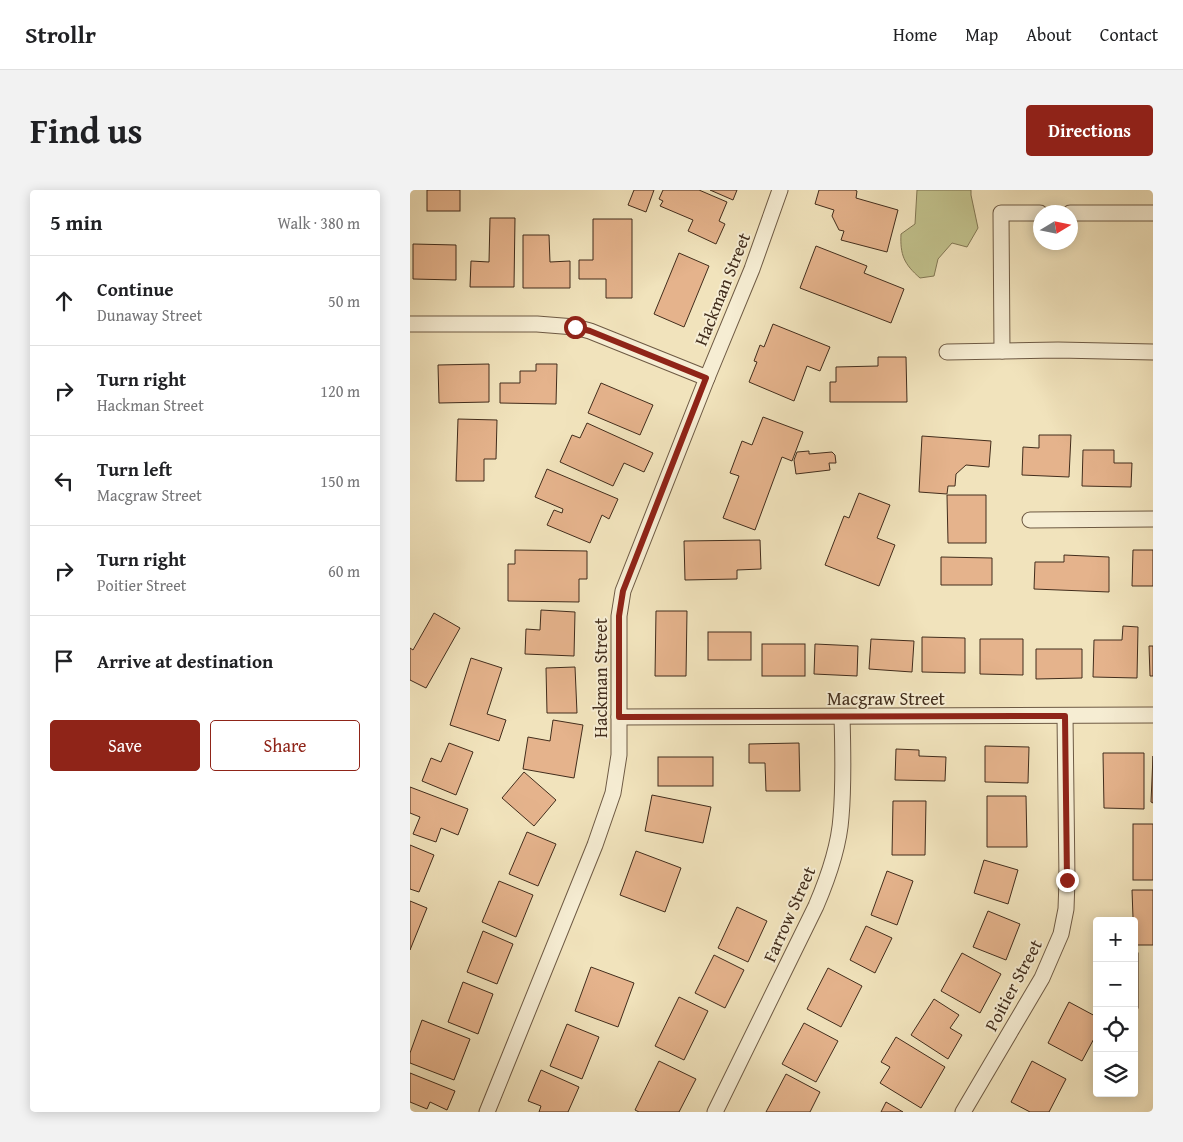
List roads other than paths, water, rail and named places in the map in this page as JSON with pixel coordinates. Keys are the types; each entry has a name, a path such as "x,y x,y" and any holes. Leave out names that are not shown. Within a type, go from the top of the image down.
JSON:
{"street":[{"name":"Hackman Street","path":"487,1112 607,812 617,774 619,616 623,591 706,378 752,270 780,190"},
{"path":"1002,351 1001,213 1033,213"},
{"path":"1078,213 1153,213"},
{"path":"410,324 537,324 575,327 590,331 706,378"},
{"path":"947,352 1058,350 1153,352"},
{"path":"1030,520 1153,519"},
{"name":"Poitier Street","path":"963,1112 1042,978 1061,934 1066,909 1067,880 1065,716"},
{"name":"Macgraw Street","path":"619,717 1153,716"},
{"name":"Farrow Street","path":"715,1112 828,878 836,849 841,819 843,774 842,717"}]}
